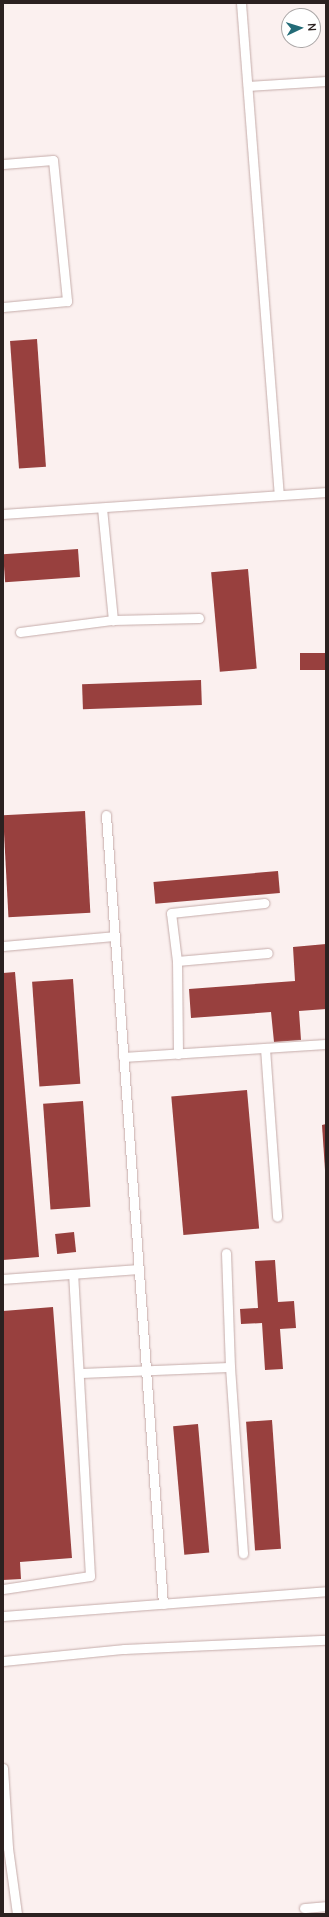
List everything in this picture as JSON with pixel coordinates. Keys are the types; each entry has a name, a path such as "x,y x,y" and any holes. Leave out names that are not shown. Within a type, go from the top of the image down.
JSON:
{"lane":[{"path":"241,3 280,495"},
{"path":"248,86 326,81"},
{"path":"3,164 54,160 67,301 3,307"},
{"path":"3,514 326,492"},
{"path":"102,508 113,620"},
{"path":"20,632 113,620 199,618"},
{"path":"106,815 163,1604"},
{"path":"178,1054 177,961 171,913 264,903"},
{"path":"3,946 114,936"},
{"path":"177,961 268,953"},
{"path":"123,1057 326,1044"},
{"path":"265,1048 277,1217"},
{"path":"226,1253 230,1367 243,1554"},
{"path":"3,1279 138,1269"},
{"path":"3,1589 90,1576 73,1274"},
{"path":"79,1373 230,1367"},
{"path":"3,1616 326,1591"},
{"path":"3,1661 124,1649 326,1640"},
{"path":"3,1768 5,1849 17,1914"},
{"path":"304,1908 326,1906"}],"building":[{"path":"37,339 46,467 19,469 10,341"},
{"path":"78,549 80,577 5,582 3,554"},
{"path":"248,569 257,669 220,672 211,572"},
{"path":"300,653 326,653 326,670 300,670"},
{"path":"201,680 202,705 83,709 82,684"},
{"path":"85,811 90,913 8,917 3,815"},
{"path":"278,871 280,893 155,904 153,882"},
{"path":"326,944 326,1009 299,1011 301,1040 274,1042 271,1012 191,1018 189,989 295,981 293,947"},
{"path":"15,972 39,1257 3,1260 3,973"},
{"path":"73,979 80,1084 39,1087 32,982"},
{"path":"247,1090 259,1228 183,1235 171,1097"},
{"path":"83,1101 90,1207 50,1210 43,1104"},
{"path":"326,1124 326,1170 325,1170 322,1125"},
{"path":"74,1232 76,1252 57,1254 55,1234"},
{"path":"275,1260 278,1302 294,1301 296,1328 280,1329 283,1369 265,1370 262,1323 241,1324 240,1309 258,1308 255,1261"},
{"path":"53,1307 72,1558 20,1562 21,1579 3,1580 3,1311"},
{"path":"272,1420 281,1549 255,1550 246,1422"},
{"path":"198,1424 209,1553 184,1555 173,1426"}]}
